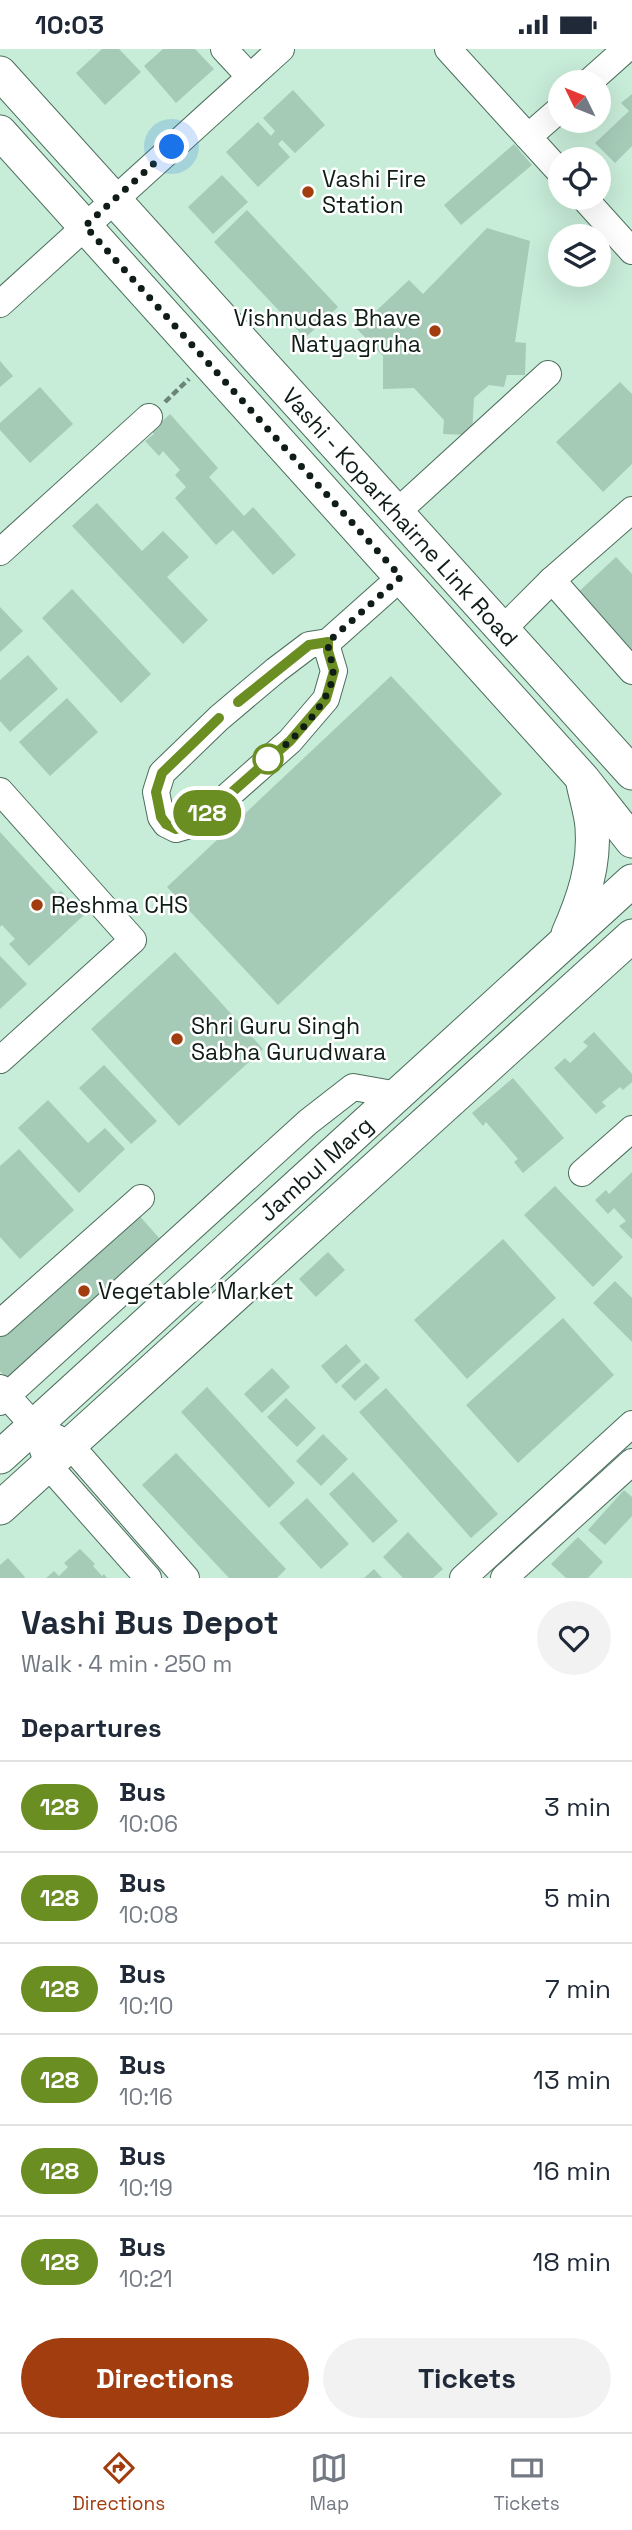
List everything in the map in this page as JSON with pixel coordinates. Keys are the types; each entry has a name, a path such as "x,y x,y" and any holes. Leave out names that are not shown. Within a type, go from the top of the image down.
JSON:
{"main road":[{"name":"Vashi - Koparkhairne Link Road","path":"0,73 502,630 625,761"},
{"name":"Vashi - Koparkhairne Link Road","path":"0,132 583,779 632,841"},
{"path":"564,943 585,897 591,862 592,826 583,779"},
{"name":"Jambul Marg","path":"0,1457 632,881"},
{"name":"Jambul Marg","path":"0,1508 632,936"},
{"path":"592,973 632,950"}],"street":[{"path":"224,49 250,77"},
{"path":"0,304 281,49"},
{"path":"448,49 548,159"},
{"path":"602,70 626,49"},
{"path":"528,137 548,120"},
{"path":"595,210 632,251"},
{"path":"396,513 548,374"},
{"path":"0,552 149,417"},
{"path":"502,630 552,580 632,510"},
{"path":"328,642 334,671 326,699 290,741 197,823 176,829 166,824 161,817 156,792 162,773 219,718 276,670 309,645 328,642 401,577"},
{"path":"552,580 632,671"},
{"path":"0,792 134,940 0,1060"},
{"path":"148,1578 59,1455 2,1395 308,1122 353,1087 398,1094"},
{"path":"582,1173 632,1129"},
{"path":"0,1323 141,1198"},
{"path":"463,1578 632,1424"},
{"path":"520,1573 544,1542 631,1465 610,1444"},
{"path":"59,1455 186,1578"},
{"path":"526,1521 544,1542"}],"path":[{"path":"149,417 208,362"}],"building":[{"path":"102,49 119,49 141,72 105,105 76,73"},
{"path":"163,49 195,49 214,69 176,103 144,66"},
{"path":"293,90 325,125 295,153 282,140 278,144 290,157 258,187 226,152 258,122 271,136 275,131 263,118"},
{"path":"632,94 632,146 615,163 611,159 611,147 599,147 595,143 606,133 611,133 611,128 629,111 621,103"},
{"path":"514,144 532,165 461,225 444,205"},
{"path":"222,175 248,202 213,234 188,207"},
{"path":"247,210 338,307 305,338 214,242"},
{"path":"487,228 530,241 515,342 526,343 525,375 507,375 504,387 489,385 474,398 472,435 443,434 444,420 414,388 383,389 383,356 357,329 409,280 423,294"},
{"path":"0,361 13,376 0,387"},
{"path":"620,382 632,394 632,464 603,492 556,442"},
{"path":"40,387 73,424 30,463 0,430 0,423"},
{"path":"170,414 218,468 209,477 244,516 253,507 296,555 273,575 233,530 216,545 175,498 186,487 175,475 180,470 163,451 159,456 145,441"},
{"path":"97,503 142,551 163,531 189,557 167,577 208,620 183,644 72,526"},
{"path":"616,557 632,574 632,662 573,597"},
{"path":"72,589 151,674 121,703 42,618"},
{"path":"0,607 23,631 0,652"},
{"path":"28,655 58,689 10,732 0,721 0,680"},
{"path":"391,676 502,794 278,1005 167,887"},
{"path":"67,698 98,732 50,776 19,742"},
{"name":"Reshma CHS","path":"0,832 57,894 61,891 84,915 29,966 9,944 15,939 2,925 0,927"},
{"name":"Shri Guru Singh Sabha Gurudwara","path":"175,952 263,1049 179,1126 91,1029"},
{"path":"0,956 27,984 0,1009"},
{"path":"594,1032 632,1074 632,1082 623,1090 620,1087 602,1102 606,1106 596,1114 554,1068 565,1058 570,1063 588,1046 583,1042"},
{"path":"104,1065 157,1121 131,1144 79,1088"},
{"path":"513,1078 564,1138 523,1173 514,1162 518,1159 486,1122 483,1126 472,1113"},
{"path":"48,1100 88,1143 105,1128 125,1149 79,1193 18,1128"},
{"path":"19,1149 74,1210 20,1259 0,1237 0,1166"},
{"path":"632,1172 632,1239 619,1226 626,1221 614,1208 608,1214 595,1200 606,1190 609,1194"},
{"path":"555,1186 623,1257 593,1287 524,1215"},
{"name":"Vegetable Market","path":"137,1213 167,1247 13,1385 0,1371 0,1336"},
{"path":"503,1239 556,1298 467,1379 414,1320"},
{"path":"328,1252 345,1270 316,1297 299,1279"},
{"path":"615,1281 632,1298 632,1342 593,1303"},
{"path":"563,1318 614,1375 518,1463 466,1405"},
{"path":"346,1344 361,1361 336,1384 321,1366"},
{"path":"366,1363 380,1378 355,1401 341,1386"},
{"path":"272,1368 290,1387 262,1413 244,1394"},
{"path":"207,1387 295,1483 269,1508 181,1412"},
{"path":"386,1388 498,1514 471,1538 359,1412"},
{"path":"286,1398 316,1428 297,1447 267,1417"},
{"path":"323,1434 348,1459 321,1486 296,1461"},
{"path":"176,1453 286,1569 277,1578 229,1578 142,1485"},
{"path":"353,1472 398,1521 373,1543 329,1494"},
{"path":"624,1490 632,1497 632,1516 605,1545 588,1530"},
{"path":"307,1498 349,1544 321,1569 279,1523"},
{"path":"408,1532 443,1569 433,1578 403,1578 383,1557"},
{"path":"578,1537 603,1562 588,1578 566,1578 551,1564"},
{"path":"80,1549 95,1564 93,1566 102,1576 104,1574 107,1578 46,1578 54,1571 59,1576 68,1567 64,1563"},
{"path":"8,1558 24,1578 0,1578 0,1565"},
{"path":"374,1569 382,1578 364,1578"}],"bus line":[{"name":"128","path":"219,718 162,773 156,792 161,817 166,824 176,829 197,823 290,741 326,699 334,671 328,642 309,645 238,702"}],"place":[{"name":"Vashi Fire Station","path":"308,192"},
{"name":"Vishnudas Bhave Natyagruha","path":"435,331"},
{"name":"Reshma CHS","path":"37,905"},
{"name":"Shri Guru Singh Sabha Gurudwara","path":"177,1039"},
{"name":"Vegetable Market","path":"84,1291"}],"route":[{"path":"172,147 85,226 401,577 328,642 334,671 326,699 290,741 268,759"}]}
